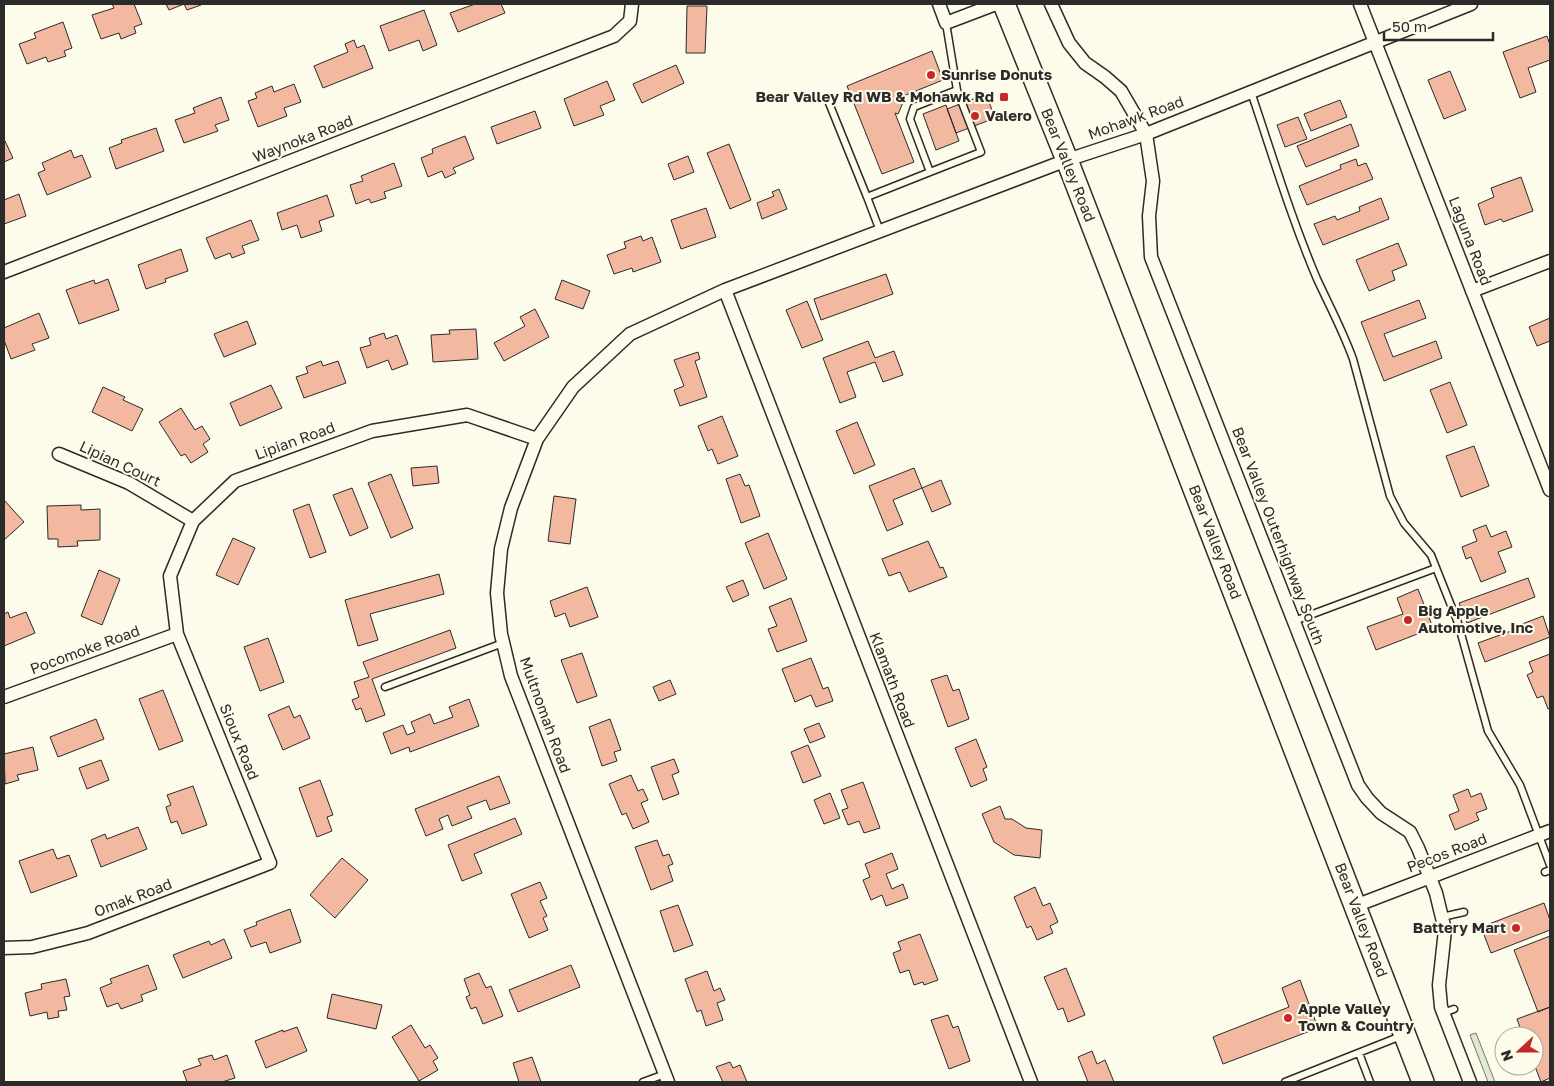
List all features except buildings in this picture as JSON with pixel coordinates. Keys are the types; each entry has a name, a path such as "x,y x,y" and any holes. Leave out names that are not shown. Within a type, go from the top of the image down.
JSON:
{"main road":[{"name":"Bear Valley Road","path":"1004,4 1067,160 1423,1082"}],"street":[{"name":"Waynoka Road","path":"4,272 614,36 630,21 632,4"},
{"path":"939,4 946,23 996,4"},
{"name":"Bear Valley Outerhighway South","path":"1051,4 1069,43 1085,63 1121,91 1146,134 1153,182 1149,216 1152,257 1358,785 1381,813 1410,832 1436,893 1445,930 1438,985 1441,1007 1449,1011 1470,1082"},
{"name":"Laguna Road","path":"1360,4 1550,490"},
{"name":"Mohawk Road","path":"725,290 1067,160 1146,134 1471,4"},
{"path":"1472,290 1550,261"},
{"name":"Multnomah Road","path":"666,1078 510,676 503,643 498,593 501,549 511,508 537,439 573,388 630,334 725,290"},
{"name":"Klamath Road","path":"725,290 1031,1082"},
{"name":"Lipian Road","path":"178,634 170,576 192,521 235,481 372,431 467,415 537,439"},
{"name":"Lipian Court","path":"59,454 129,483 192,521"},
{"name":"Pocomoke Road","path":"4,697 178,634"},
{"name":"Sioux Road","path":"178,634 270,863"},
{"name":"Pecos Road","path":"1355,906 1545,833"},
{"name":"Omak Road","path":"4,948 32,947 88,933 270,863"}],"lane":[{"path":"867,197 982,152 957,90 946,23"},
{"path":"930,172 910,119 914,106 957,90"},
{"path":"1251,92 1288,202 1317,278 1353,358 1390,496 1404,523 1431,555 1458,623 1485,724 1545,833 1550,864"},
{"path":"827,98 880,231"},
{"path":"1294,621 1436,568"},
{"path":"385,687 503,643"},
{"path":"1442,917 1464,912"},
{"path":"1285,1082 1405,1035"},
{"path":"1359,1053 1370,1082"},
{"path":"643,1082 666,1078"}],"green space":[{"path":"1476,1033 1495,1082 1488,1082 1470,1035"}],"place":[{"name":"Sunrise Donuts","path":"931,75"},
{"name":"Bear Valley Rd WB & Mohawk Rd","path":"1004,97"},
{"name":"Valero","path":"975,116"},
{"name":"Big Apple Automotive, Inc","path":"1408,620"},
{"name":"Battery Mart","path":"1516,928"},
{"name":"Apple Valley Town & Country","path":"1288,1018"}]}
